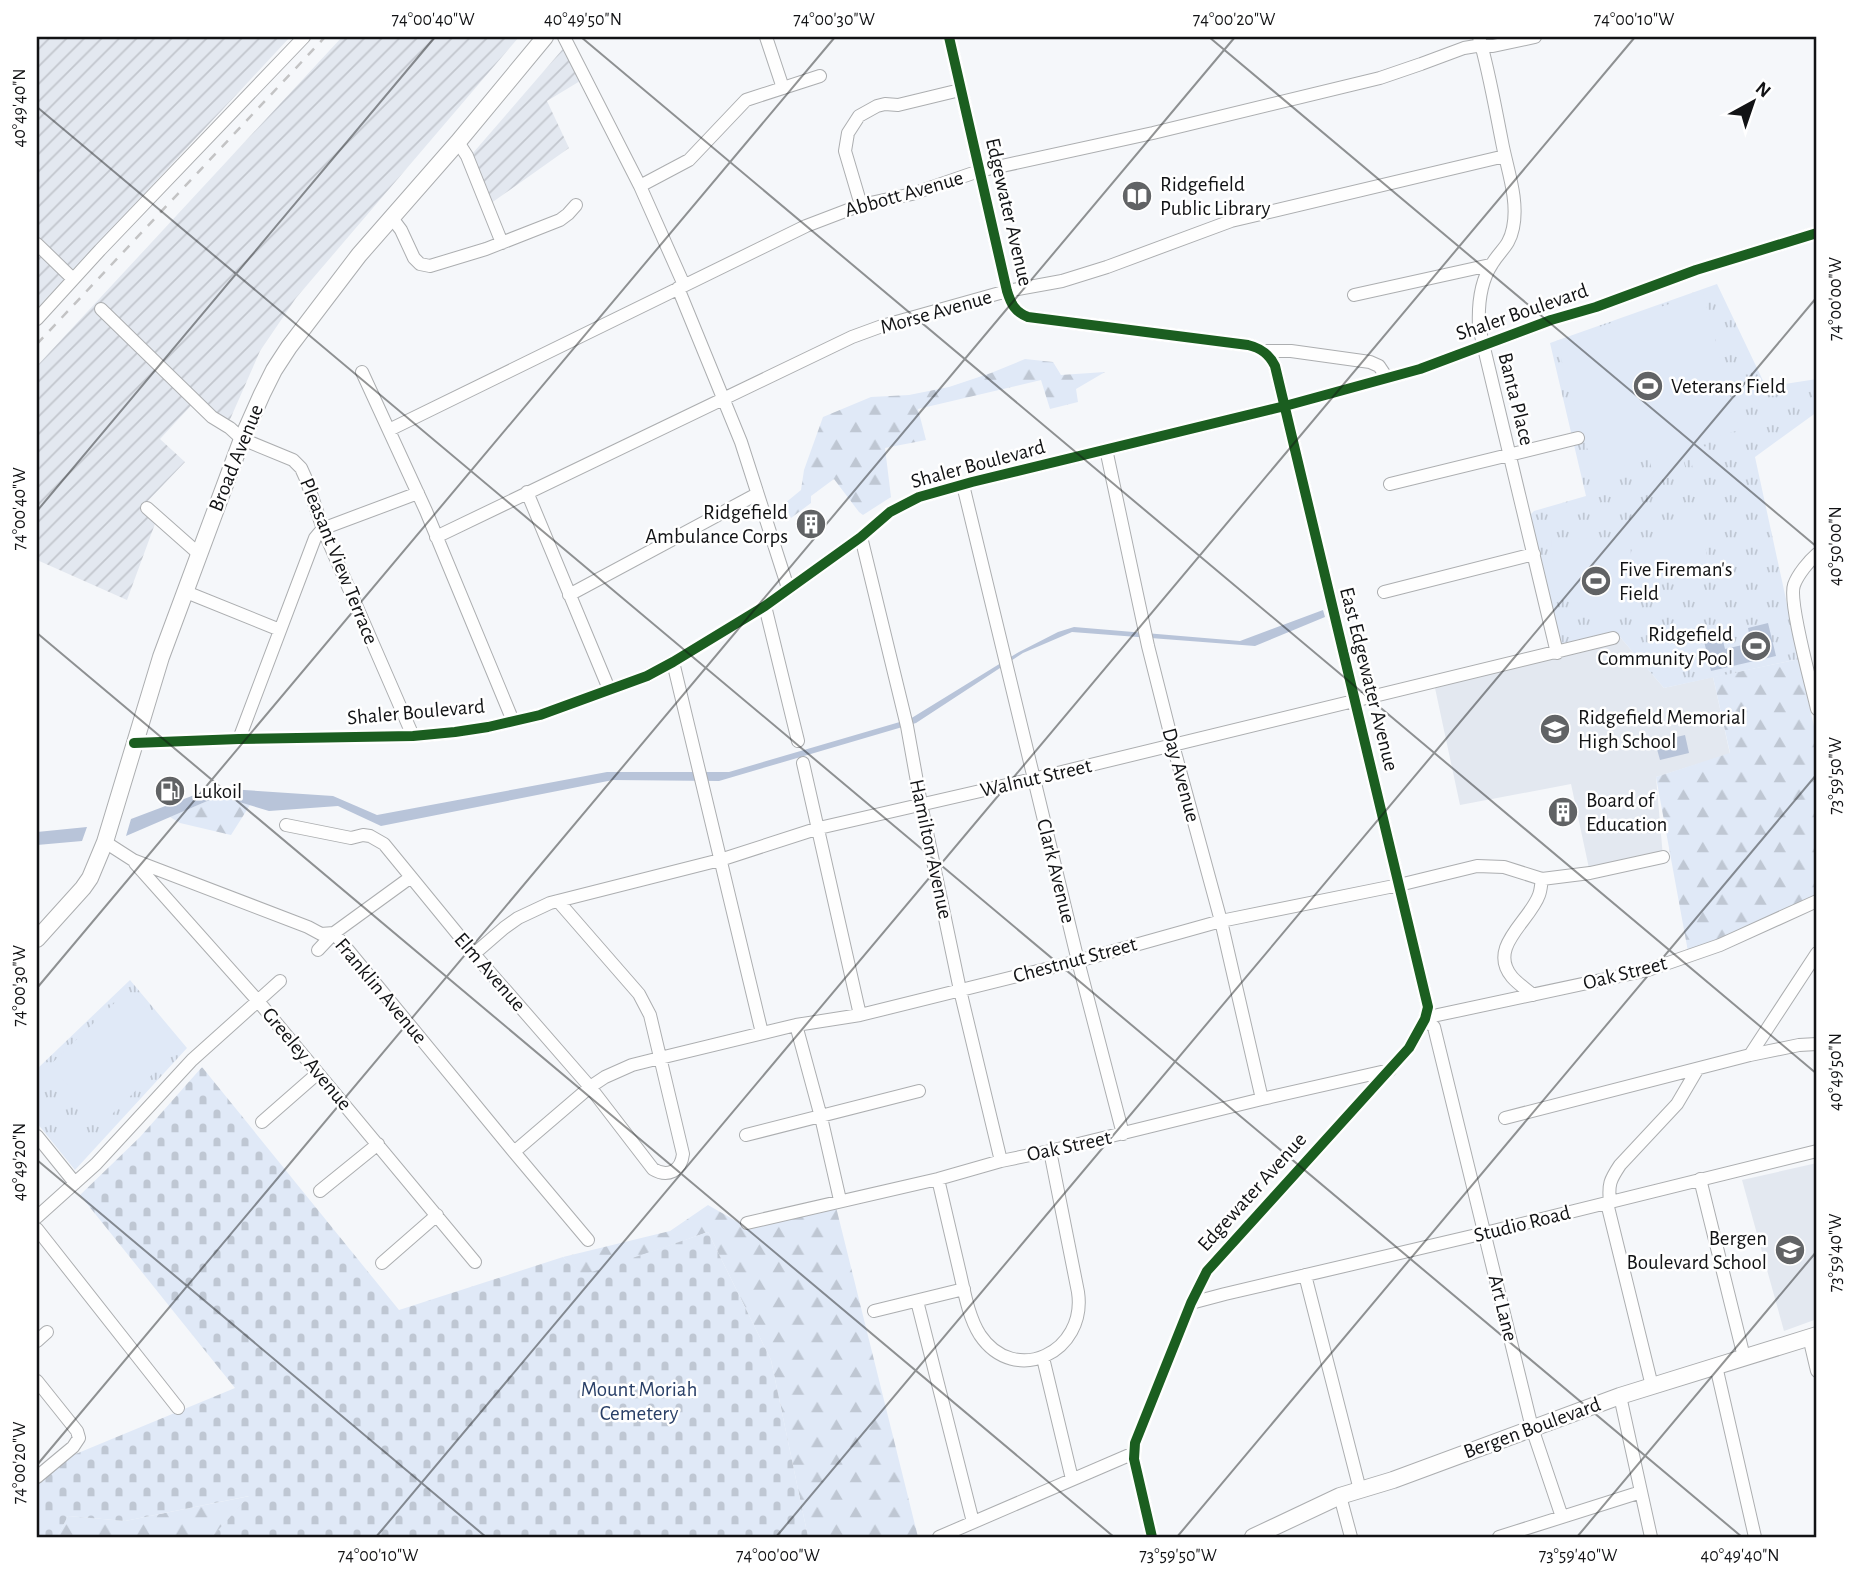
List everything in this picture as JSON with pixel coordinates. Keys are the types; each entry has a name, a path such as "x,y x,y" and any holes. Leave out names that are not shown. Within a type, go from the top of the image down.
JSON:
{"main road":[{"name":"Broad Avenue","path":"37,939 83,888 105,842 161,657 261,394 289,347 359,255 545,37"},
{"name":"Bergen Boulevard","path":"1253,1537 1340,1496 1392,1480 1620,1396 1813,1336"}],"street":[{"path":"37,319 304,37"},
{"path":"564,37 640,186 681,286 741,442 788,588"},
{"path":"766,37 783,88"},
{"name":"Edgewater Avenue","path":"948,37 1007,291 1012,306 1021,314 1248,345 1265,352 1291,351 1370,362 1380,366 1387,378"},
{"name":"Abbott Avenue","path":"389,430 806,226 861,205 912,194 979,171 1153,133 1380,78 1481,41 1493,46 1535,37"},
{"name":"Banta Place","path":"1481,41 1513,199 1514,224 1505,248 1490,265 1479,300 1479,327 1558,653"},
{"path":"640,186 689,160 746,100 820,76"},
{"path":"861,205 845,151 848,133 859,116 877,106 898,105 960,90"},
{"path":"458,142 467,156 502,243"},
{"name":"Morse Avenue","path":"436,537 723,398 852,337 882,326 1007,291 1062,281 1231,221 1504,156"},
{"path":"392,218 401,230 414,258 427,266 477,252 559,220 576,205"},
{"name":"Shaler Boulevard","path":"134,743 413,736 455,732 540,715 647,676 673,662 765,606 861,537 890,512 919,497 1285,406 1420,369 1696,270 1817,233"},
{"path":"37,244 73,279"},
{"path":"1354,295 1490,265"},
{"name":"Pleasant View Terrace","path":"101,309 198,404 242,439 293,460 301,468 323,529 413,736"},
{"name":"East Edgewater Avenue","path":"1265,352 1275,366 1329,600 1356,700 1428,1007 1425,1019"},
{"path":"362,372 418,493 513,721"},
{"path":"1390,484 1578,438"},
{"name":"Day Avenue","path":"1106,450 1148,646 1221,921 1262,1099"},
{"name":"Clark Avenue","path":"963,485 1077,961 1123,1134"},
{"path":"527,492 610,689"},
{"path":"239,739 315,538 323,529 418,493"},
{"path":"569,594 757,494"},
{"path":"147,508 199,554"},
{"name":"Hamilton Avenue","path":"861,537 906,723 960,990 1001,1161"},
{"path":"1384,593 1534,554"},
{"path":"1817,554 1796,581 1793,592 1794,609 1817,709"},
{"path":"186,593 280,630"},
{"path":"765,606 798,741"},
{"name":"Walnut Street","path":"474,954 518,918 558,901 720,860 819,828 1033,779 1613,638"},
{"path":"673,662 762,1033"},
{"path":"803,762 860,1015"},
{"name":"Elm Avenue","path":"286,825 351,838 363,835 377,839 590,1087 653,1169 664,1173 676,1170 681,1165 683,1154 660,1058"},
{"name":"Franklin Avenue","path":"105,842 133,860 321,933 334,933 588,1240"},
{"name":"Chestnut Street","path":"513,1152 590,1087 632,1065 796,1025 860,1015 1077,961 1221,921 1399,885 1477,866 1491,865 1516,870 1542,879 1590,873 1663,857"},
{"name":"Greeley Avenue","path":"133,860 258,1000 475,1262"},
{"path":"318,950 334,933 411,877"},
{"path":"1533,995 1514,979 1506,964 1505,955 1509,940 1539,897 1542,879"},
{"path":"558,901 639,994 650,1015 660,1058"},
{"name":"Oak Street","path":"1425,1019 1648,970 1720,945 1817,902"},
{"path":"1750,1055 1817,953"},
{"path":"37,1217 96,1164 192,1060 280,981"},
{"name":"Edgewater Avenue","path":"1152,1537 1134,1453 1138,1434 1191,1303 1207,1271 1391,1070 1409,1048 1425,1019"},
{"name":"Art Lane","path":"1425,1019 1434,1027 1532,1428 1562,1517"},
{"path":"796,1025 840,1200"},
{"path":"1505,1118 1750,1055 1817,1044"},
{"name":"Oak Street","path":"747,1223 1391,1070"},
{"path":"1652,1386 1609,1203 1608,1186 1620,1165 1677,1104 1697,1070"},
{"path":"261,1122 318,1073"},
{"path":"746,1135 919,1091"},
{"path":"37,1136 75,1183"},
{"path":"320,1191 378,1144"},
{"path":"938,1179 972,1320 977,1330 988,1345 1007,1356 1043,1358 1066,1341 1073,1331 1079,1311 1078,1292 1050,1151"},
{"name":"Studio Road","path":"1191,1303 1817,1151"},
{"path":"1700,1179 1744,1357"},
{"path":"382,1262 438,1215"},
{"path":"37,1229 178,1408"},
{"path":"1207,1271 1212,1284 1225,1294"},
{"path":"1305,1275 1360,1490"},
{"path":"874,1311 964,1289"},
{"path":"916,1301 973,1522"},
{"path":"37,1341 47,1332"},
{"path":"1813,1336 1817,1371"},
{"path":"1043,1358 1072,1479"},
{"path":"1716,1366 1755,1537"},
{"path":"37,1381 79,1438 73,1447 37,1477"},
{"path":"1620,1396 1651,1537"},
{"path":"939,1537 1134,1453"},
{"path":"1499,1537 1642,1493"},
{"path":"1340,1496 1351,1537"}],"shaded area":[{"path":"37,37 290,37 37,309"},
{"path":"342,37 519,37 296,298 260,351 228,424 199,397 160,439 185,462 142,507 156,521 127,600 37,560 37,366"},
{"path":"569,45 585,78 547,101 569,148 487,206 466,161"},
{"path":"1620,637 1664,688 1713,677 1730,754 1656,777 1663,857 1590,873 1571,784 1460,805 1435,688"},
{"name":"Bergen Boulevard School","path":"1817,1163 1817,1319 1784,1331 1742,1180"}],"green space":[{"path":"1717,284 1766,387 1817,379 1817,412 1755,457 1799,659 1664,688 1620,637 1557,653 1524,521 1534,511 1586,496 1550,343"},
{"name":"Veterans Field","path":"1703,293 1739,430 1595,475 1556,341"},
{"path":"1025,359 1053,362 1061,375 1105,372 1076,389 1078,402 1050,409 1041,380 918,409 926,440 885,448 891,497 863,515 834,479 811,496 811,503 791,518 784,504 801,490 804,470 823,417 871,397 909,395 949,387"},
{"path":"1707,446 1712,477 1695,480 1689,449"},
{"path":"1682,455 1687,474 1654,481 1650,461"},
{"path":"1698,514 1708,560 1662,570 1652,524"},
{"name":"Five Fireman's Field","path":"1630,537 1634,612 1602,616 1583,609 1568,596 1557,578 1551,540"},
{"path":"1799,659 1817,740 1817,903 1689,957 1656,777 1730,753 1713,677"},
{"path":"219,796 250,805 231,835 180,823 170,817"},
{"path":"130,980 187,1048 75,1170 37,1123 37,1069"},
{"path":"128,990 182,1045 104,1122 49,1066"},
{"name":"Mount Moriah Cemetery","path":"202,1067 399,1310 563,1257 583,1275 708,1232 771,1360 808,1537 212,1537 249,1496 125,1521 68,1516 57,1537 37,1537 37,1480 66,1458 235,1388 80,1195 140,1137"},
{"path":"69,1128 89,1150 74,1163 54,1141"},
{"path":"708,1205 750,1229 836,1207 918,1537 808,1537 771,1360 708,1232 583,1276 563,1257 670,1231"},
{"path":"250,1496 212,1537 57,1537 68,1516 125,1521"}],"water":[{"path":"1323,610 1325,617 1255,646 1072,632 1023,653 916,723 719,781 613,780 381,826 338,806 269,811 219,796 126,836 131,819 213,788 333,796 377,815 607,772 729,772 910,719 1019,652 1074,627 1240,641"},
{"name":"Ridgefield Community Pool","path":"1768,623 1776,656 1711,671 1704,641 1722,637 1725,649 1751,643 1748,628"},
{"path":"1685,735 1689,753 1660,760 1655,742"},
{"path":"87,827 82,841 37,845 37,832"}],"railway":[{"path":"37,344 325,37"}],"cycle path":[{"path":"949,37 1007,291 1017,310 1028,317 1248,345 1264,352 1275,366 1428,1007 1425,1019 1409,1048 1207,1271 1191,1303 1135,1443 1134,1459 1152,1537"},
{"path":"134,743 413,736 488,727 540,715 647,676 673,662 765,606 861,537 890,512 919,497 1285,406 1420,369 1696,270 1817,233"}],"place":[{"name":"Ridgefield Public Library","path":"1137,196"},
{"name":"Veterans Field","path":"1648,386"},
{"name":"Ridgefield Ambulance Corps","path":"811,524"},
{"name":"Five Fireman's Field","path":"1596,581"},
{"name":"Ridgefield Community Pool","path":"1756,646"},
{"name":"Ridgefield Memorial High School","path":"1555,729"},
{"name":"Lukoil","path":"170,791"},
{"name":"Board of Education","path":"1563,812"},
{"name":"Bergen Boulevard School","path":"1790,1250"}]}
